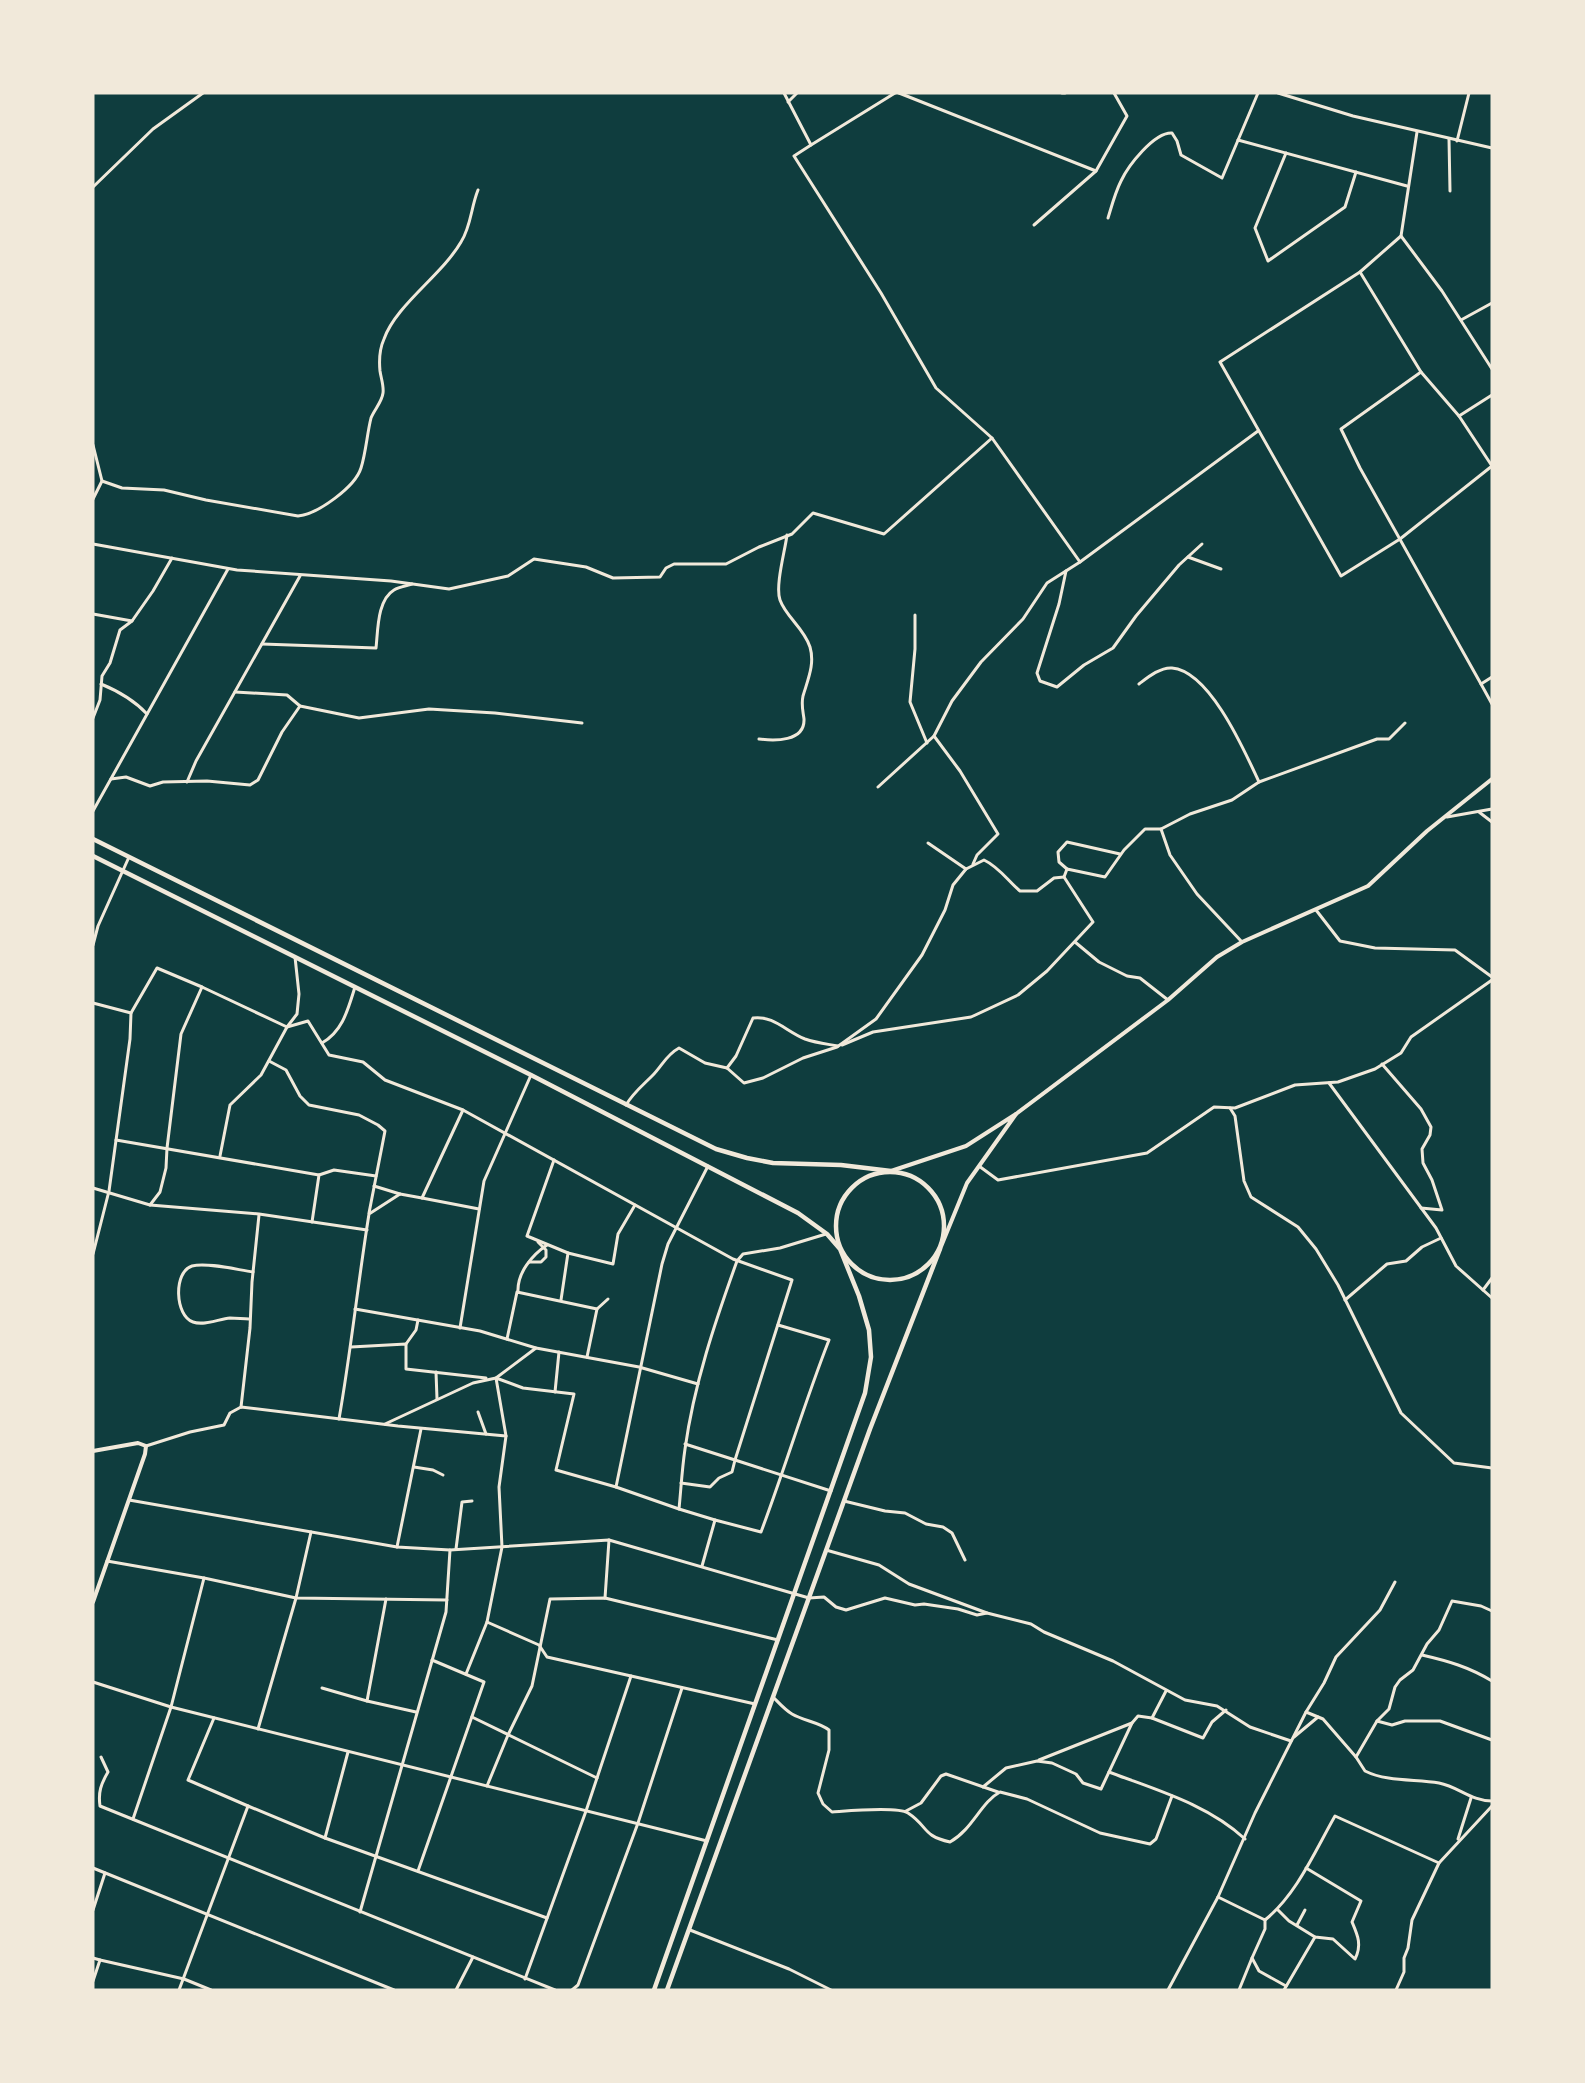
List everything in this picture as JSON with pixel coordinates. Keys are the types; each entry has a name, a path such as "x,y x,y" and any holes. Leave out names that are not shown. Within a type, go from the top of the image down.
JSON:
{"main road":[{"path":"93,839 716,1149 773,1163 841,1165 909,1174 924,1183 936,1196 944,1213 945,1231 940,1249 844,1501 667,1990"},
{"path":"93,856 798,1213 827,1234 850,1264 864,1275 881,1280 899,1280 916,1274 930,1264 940,1249"},
{"path":"654,1990 865,1393 871,1357 869,1330 859,1296 840,1249 836,1231 837,1213 845,1196 857,1183 873,1174 891,1171"}],"street":[{"path":"93,187 153,129 203,93"},
{"path":"784,93 811,145"},
{"path":"788,102 797,93"},
{"path":"1080,562 992,438 936,388 882,293 794,156 897,93 1096,171"},
{"path":"1034,225 1096,171 1127,116 1114,93"},
{"path":"1108,218 1115,195 1126,172 1153,141 1164,133 1172,133 1181,155 1222,178 1258,93"},
{"path":"1278,93 1353,116 1492,148"},
{"path":"1457,141 1469,93"},
{"path":"1360,272 1421,372 1459,416 1492,466 1400,539 1341,576 1220,362 1360,272 1401,236 1417,132"},
{"path":"1449,139 1450,191"},
{"path":"1238,140 1408,186"},
{"path":"1286,153 1255,228 1268,261 1345,207 1356,172"},
{"path":"102,481 122,488 164,490 206,500 298,516 309,515 334,500 361,469 373,411 383,393 380,370 384,339 405,308 429,283 461,243 478,190"},
{"path":"1401,236 1442,291 1492,369"},
{"path":"1461,320 1492,303"},
{"path":"1421,372 1341,429 1360,468 1492,704"},
{"path":"1459,416 1492,394"},
{"path":"878,787 934,736 952,701 981,662 1023,620 1047,583 1080,562 1258,431"},
{"path":"93,544 229,569 300,576 391,580 449,589 508,576 534,559 586,567 613,578 660,577 666,568 674,564 726,564 759,547 792,534 813,513 884,534 992,438"},
{"path":"93,445 102,481 93,499"},
{"path":"759,739 780,741 792,737 803,726 802,703 813,659 804,633 780,600 779,584 787,535"},
{"path":"1066,571 1059,604 1037,673 1040,681 1057,687 1084,665 1113,648 1136,616 1202,544"},
{"path":"1188,557 1221,569"},
{"path":"93,718 100,700 102,676 110,663 120,630 132,621 172,558"},
{"path":"93,811 229,569"},
{"path":"188,782 196,761 300,576"},
{"path":"262,644 376,648 381,608 386,598 393,591 414,584"},
{"path":"93,614 132,621"},
{"path":"915,615 915,649 910,702 927,743"},
{"path":"1138,684 1154,673 1171,668 1200,682 1236,733 1259,782"},
{"path":"1481,684 1492,677"},
{"path":"101,684 138,704 147,714"},
{"path":"235,692 288,695 300,706 359,718 429,709 495,713 582,723"},
{"path":"111,779 126,777 150,786 163,782 226,782 250,785 258,780 282,732 300,706"},
{"path":"1121,854 1067,842 1058,852 1059,862 1067,869 1105,877 1121,854 1145,829 1161,829 1190,814 1232,800 1259,782 1377,739 1389,739 1405,723"},
{"path":"934,736 960,771 998,834 977,855 972,866"},
{"path":"891,1171 966,1146 1016,1114 1168,999 1217,957 1242,942 1368,886 1426,831 1492,779"},
{"path":"1445,817 1492,809"},
{"path":"1479,812 1492,822"},
{"path":"1161,829 1170,855 1197,894 1242,942"},
{"path":"928,843 966,869"},
{"path":"93,945 98,926 129,857"},
{"path":"838,1047 876,1019 922,955 945,910 953,885 966,869 984,860 995,866 1020,891 1037,891 1054,878 1064,877"},
{"path":"1064,877 1067,869"},
{"path":"626,1105 633,1094 654,1074 668,1054 679,1048 705,1063 727,1068 744,1083 763,1078 803,1058 838,1047 873,1032 971,1017 1018,995 1047,971 1093,922 1064,877"},
{"path":"979,1166 999,1180 1147,1153 1214,1107 1235,1108 1295,1085 1338,1082 1375,1069 1401,1053 1411,1037 1492,979 1455,950 1375,948 1340,941 1316,910"},
{"path":"1075,942 1099,962 1127,976 1140,978 1168,999"},
{"path":"220,1156 230,1105 261,1075 286,1027 297,1014 299,994 295,957"},
{"path":"93,1254 109,1191 130,1039 131,1013 157,968 286,1027 309,1021 329,1055 363,1062 385,1080 464,1110 737,1261 792,1280 732,1472 719,1478 710,1487 681,1483"},
{"path":"150,1204 160,1192 166,1168 166,1148 181,1034 202,987"},
{"path":"322,1044 334,1037 345,1018 355,987"},
{"path":"93,1003 131,1013"},
{"path":"727,1068 736,1056 753,1018 761,1016 806,1039 838,1047"},
{"path":"269,1061 286,1070 300,1096 309,1106 359,1115 385,1131 369,1214 339,1419"},
{"path":"1382,1064 1420,1109 1431,1127 1430,1135 1422,1149 1423,1163 1432,1180 1442,1210 1421,1208"},
{"path":"460,1328 484,1181 531,1076"},
{"path":"1329,1083 1421,1208 1456,1266 1492,1298"},
{"path":"1230,1108 1235,1116 1244,1180 1251,1197 1298,1227 1316,1249 1345,1300 1401,1413 1454,1463 1492,1468"},
{"path":"422,1198 464,1110"},
{"path":"940,1249 967,1183 1016,1114"},
{"path":"116,1140 319,1174 334,1170 376,1176"},
{"path":"554,1160 527,1236 568,1253 613,1264 618,1234 635,1205"},
{"path":"616,1487 662,1264 668,1244 708,1166"},
{"path":"312,1222 319,1174"},
{"path":"374,1186 400,1194 479,1209"},
{"path":"93,1188 150,1204 260,1214 367,1230"},
{"path":"369,1214 400,1194"},
{"path":"241,1407 260,1214"},
{"path":"679,1509 686,1444 698,1384 716,1319 737,1261 743,1254 780,1248 827,1234"},
{"path":"1345,1300 1387,1264 1406,1261 1422,1247 1441,1238"},
{"path":"529,1262 541,1262 546,1257 546,1250 534,1239"},
{"path":"507,1339 518,1292 517,1282 535,1253 548,1245"},
{"path":"561,1300 568,1253"},
{"path":"250,1319 232,1318 201,1323 192,1321 184,1316 179,1293 183,1274 194,1266 253,1272"},
{"path":"1483,1290 1492,1278"},
{"path":"518,1292 597,1309"},
{"path":"587,1357 597,1309 608,1299"},
{"path":"355,1309 460,1328 536,1348 639,1367 698,1384"},
{"path":"418,1320 416,1330 406,1344 406,1369 496,1378 523,1388 574,1394 556,1470 715,1520 761,1532 803,1407 829,1340 777,1324"},
{"path":"351,1347 406,1344"},
{"path":"496,1378 536,1348"},
{"path":"555,1392 559,1352"},
{"path":"436,1372 437,1399"},
{"path":"384,1425 437,1399 488,1378"},
{"path":"466,1674 488,1622 502,1546 499,1487 506,1436 496,1378"},
{"path":"93,1451 138,1443 146,1446 190,1432 224,1425 230,1413 241,1407 384,1425 506,1436"},
{"path":"478,1412 486,1434"},
{"path":"396,1547 422,1428"},
{"path":"686,1444 831,1491"},
{"path":"93,1602 146,1446"},
{"path":"414,1467 434,1470 443,1475"},
{"path":"129,1500 396,1547 456,1550 609,1540 809,1598 824,1597 846,1610 885,1598 915,1605 924,1604 977,1614 987,1613"},
{"path":"456,1550 462,1502 472,1500"},
{"path":"844,1501 904,1513 926,1524 943,1527 952,1533 965,1560"},
{"path":"702,1566 715,1520"},
{"path":"258,1729 296,1598 311,1532"},
{"path":"605,1598 609,1540"},
{"path":"360,1912 446,1612 450,1550"},
{"path":"826,1550 879,1564 909,1584 987,1613 1031,1624 1044,1632 1113,1661 1185,1700 1217,1706 1250,1727 1291,1741"},
{"path":"107,1561 204,1578 296,1598 447,1600"},
{"path":"133,1819 171,1707 204,1578"},
{"path":"1168,1990 1218,1897 1255,1813 1336,1657 1380,1610 1395,1582"},
{"path":"487,1786 532,1686 550,1599 605,1598 778,1640"},
{"path":"367,1701 386,1599"},
{"path":"1356,1757 1377,1721 1389,1709 1395,1687 1413,1670 1427,1644 1439,1630 1452,1601 1481,1606 1492,1611"},
{"path":"488,1622 539,1645 547,1657 755,1704"},
{"path":"1422,1655 1445,1663 1459,1664 1492,1681"},
{"path":"418,1871 484,1682 432,1660"},
{"path":"525,1979 586,1811 631,1676"},
{"path":"93,1682 171,1707 707,1841"},
{"path":"322,1688 416,1712"},
{"path":"572,1990 578,1985 638,1824 682,1688"},
{"path":"1152,1718 1166,1691"},
{"path":"773,1697 790,1713 830,1730 829,1750 818,1793 823,1804 832,1812 906,1811 921,1803 941,1776 946,1774 982,1787 1027,1799 1100,1833 1150,1844 1156,1839 1172,1796"},
{"path":"1037,1761 1052,1763 1076,1774 1083,1783 1101,1789 1132,1723 1138,1716 1152,1718 1203,1738 1212,1722 1226,1710"},
{"path":"1306,1712 1323,1719 1356,1757 1362,1769 1370,1774 1442,1784 1460,1789 1471,1797 1492,1801"},
{"path":"472,1717 597,1778"},
{"path":"214,1718 188,1780 325,1838 547,1918"},
{"path":"1291,1741 1318,1718"},
{"path":"1377,1721 1392,1725 1405,1721 1440,1721 1492,1740"},
{"path":"982,1787 1006,1768 1037,1761 1132,1723"},
{"path":"325,1838 348,1752"},
{"path":"101,1757 108,1772 100,1785 100,1806 555,1990"},
{"path":"1109,1772 1196,1805 1231,1826 1245,1839"},
{"path":"906,1811 926,1832 938,1839 950,1842 965,1831 990,1798 1000,1792"},
{"path":"1458,1840 1471,1797"},
{"path":"179,1990 248,1806"},
{"path":"1397,1990 1404,1972 1404,1958 1408,1948 1412,1920 1439,1863 1492,1806"},
{"path":"1239,1990 1265,1929 1266,1920 1278,1910 1306,1868 1335,1816 1439,1863"},
{"path":"93,1868 394,1990"},
{"path":"1278,1910 1315,1937 1333,1939 1355,1959 1359,1950 1359,1938 1352,1922 1361,1901 1306,1868"},
{"path":"93,1910 105,1873"},
{"path":"1218,1897 1266,1920"},
{"path":"1297,1926 1305,1910"},
{"path":"689,1929 789,1969 831,1990"},
{"path":"1252,1958 1259,1971 1285,1988 1315,1937"},
{"path":"93,1958 184,1979 211,1990"},
{"path":"456,1990 473,1958"},
{"path":"93,1981 100,1960"}]}
